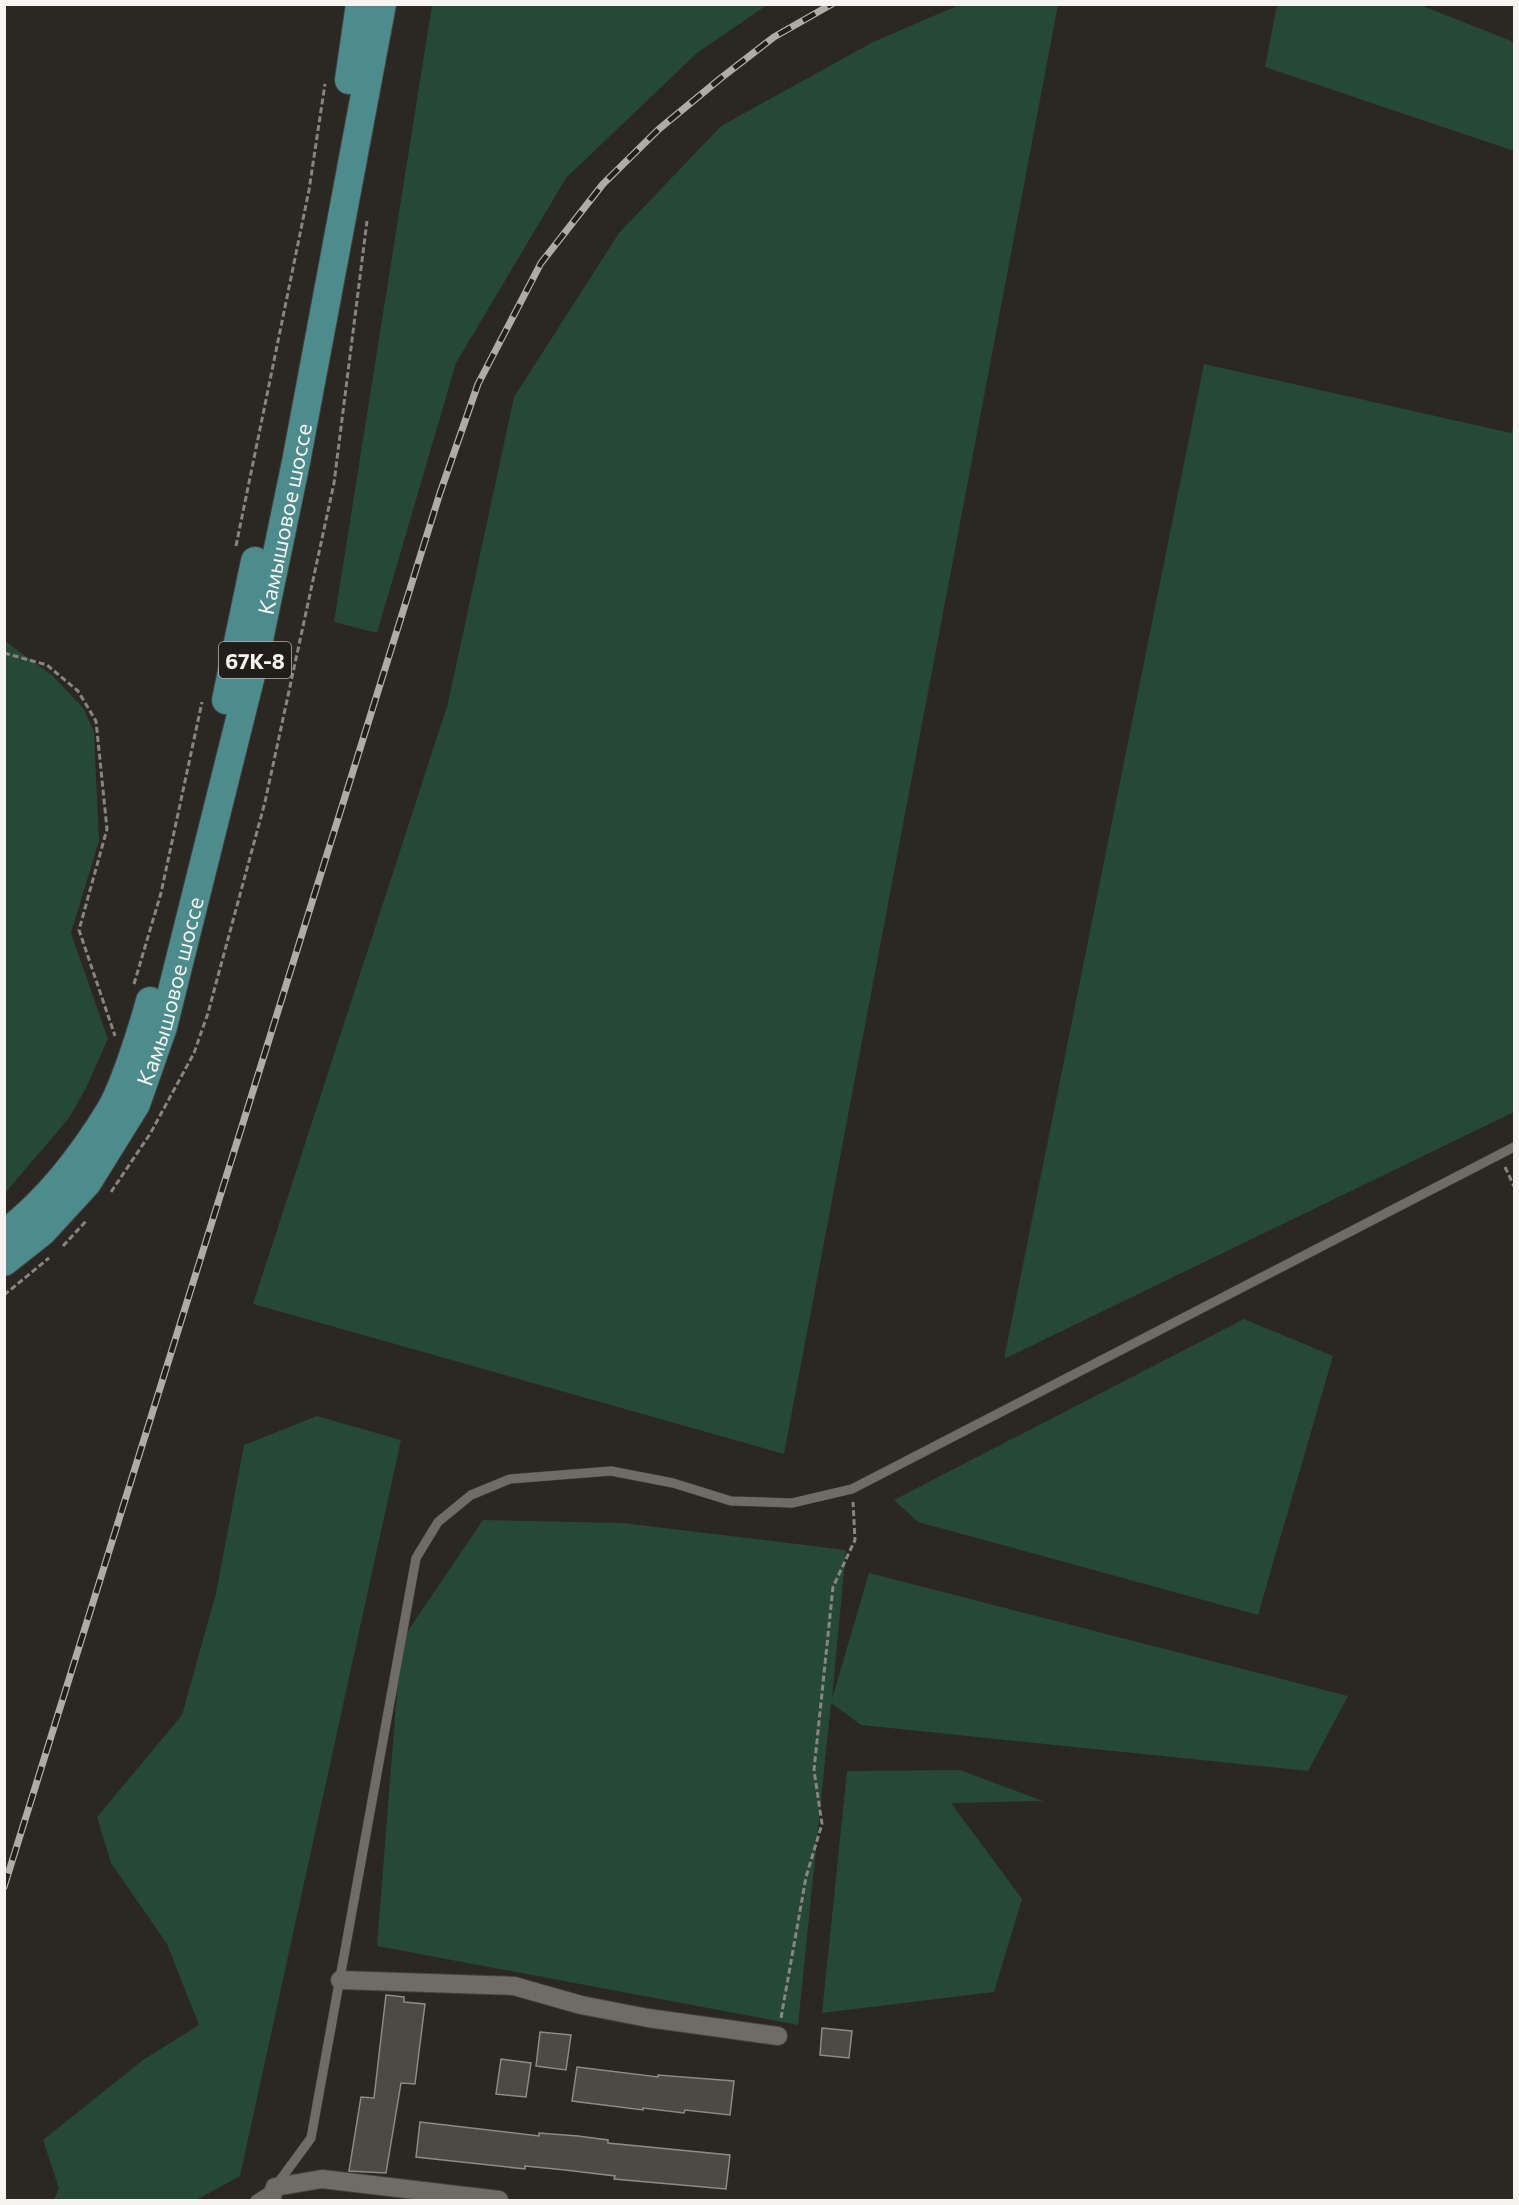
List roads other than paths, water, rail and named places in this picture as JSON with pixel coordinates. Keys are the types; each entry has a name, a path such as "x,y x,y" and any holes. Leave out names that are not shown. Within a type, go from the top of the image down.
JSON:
{"main road":[{"name":"Камышовое шоссе","path":"4,1234 20,1222 65,1175 112,1107 144,1022 213,754 260,540 317,259 360,4"},
{"name":"Камышовое шоссе","path":"4,1262 42,1232 87,1183 136,1104 163,1027 255,659 296,462 382,4"}],"street":[{"path":"340,1980 514,1986 581,2005 626,2014 778,2036"},
{"path":"273,2194 322,2179 499,2200"}],"lane":[{"path":"255,2200 273,2194 311,2138 417,1558 438,1522 471,1495 510,1479 611,1471 673,1483 731,1501 792,1503 852,1489 1515,1147"}],"railway":[{"path":"4,1887 440,493 478,384 541,263 603,184 659,129 721,78 774,37 832,4"}]}
